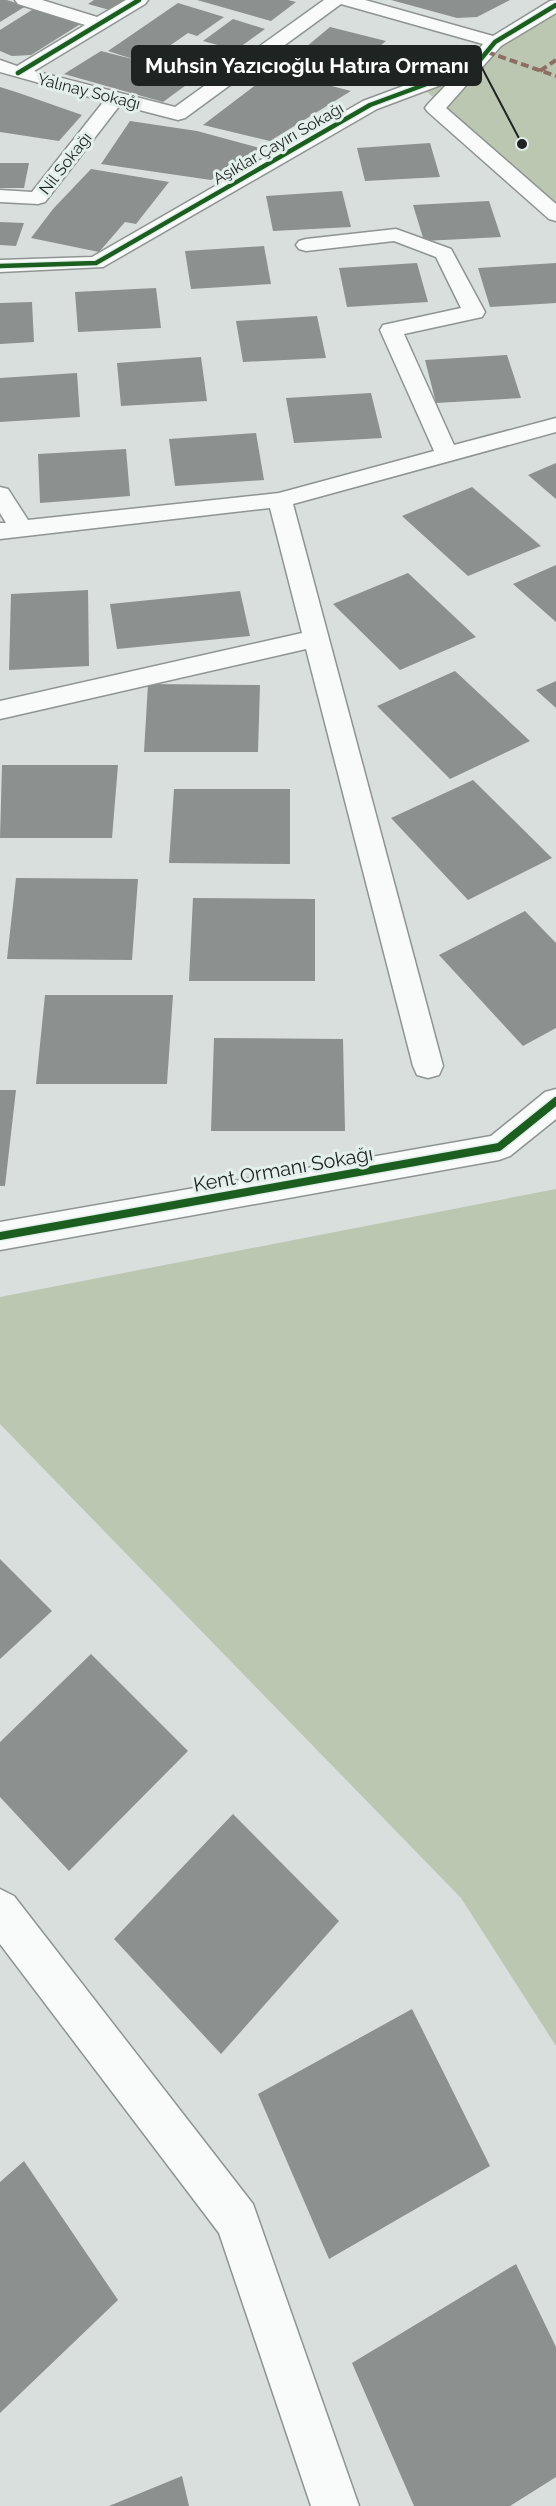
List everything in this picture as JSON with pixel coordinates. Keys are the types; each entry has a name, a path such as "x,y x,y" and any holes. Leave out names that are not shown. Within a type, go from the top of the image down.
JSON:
{"street":[{"path":"24,0 100,24"},
{"path":"9,70 100,24 140,0"},
{"name":"Yalınay Sokağı","path":"9,70 178,114 335,0"},
{"path":"345,0 495,42"},
{"name":"Aşıklar Çayırı Sokağı","path":"0,266 96,263 370,105 475,66 495,42 556,6"},
{"path":"475,66 435,108 556,214"},
{"name":"Nil Sokağı","path":"0,196 38,198 116,98"},
{"path":"306,245 396,235 444,253 474,312 391,330 447,455"},
{"path":"0,494 10,530 280,500 556,425"},
{"path":"280,500 428,1066"},
{"path":"0,710 316,638"},
{"name":"Kent Ormanı Sokağı","path":"0,1236 499,1147 556,1101"},
{"path":"0,1910 237,2220 335,2506"}],"green space":[{"path":"556,1 556,203 420,86"},
{"path":"556,1189 556,2046 461,1898 0,1424 0,1297"}],"building":[{"path":"0,0 7,0 26,6 0,22"},
{"path":"94,0 130,0 113,11 88,4"},
{"path":"197,0 288,0 296,2 271,21"},
{"path":"391,0 510,0 477,17 457,18"},
{"path":"178,3 224,17 197,36 188,33 168,47 219,61 163,102 64,74 101,51 136,60 108,51"},
{"path":"35,8 82,23 31,55 12,56 0,51 0,30"},
{"path":"233,19 265,29 236,50 203,41"},
{"path":"330,27 386,41 344,77 288,62"},
{"path":"274,71 351,91 270,141 203,125"},
{"path":"0,87 82,115 59,141 0,132"},
{"path":"130,121 197,131 260,148 211,180 101,164"},
{"path":"430,143 440,177 365,181 357,148"},
{"path":"0,163 29,163 24,188 0,188"},
{"path":"91,169 169,182 136,224 125,222 99,252 31,238 53,209"},
{"path":"342,191 351,227 273,231 266,196"},
{"path":"489,201 501,237 424,241 413,205"},
{"path":"0,222 24,223 16,246 0,245"},
{"path":"264,246 271,284 191,289 185,251"},
{"path":"417,263 428,302 347,307 339,268"},
{"path":"556,263 556,303 490,307 478,268"},
{"path":"156,288 161,328 78,332 75,292"},
{"path":"32,302 34,342 0,344 0,303"},
{"path":"317,316 326,358 243,362 236,321"},
{"path":"507,355 521,398 436,403 425,360"},
{"path":"201,357 207,401 121,406 117,363"},
{"path":"77,373 80,417 0,422 0,378"},
{"path":"371,393 382,438 294,443 286,398"},
{"path":"256,433 264,480 175,486 169,439"},
{"path":"126,449 130,496 40,503 38,454"},
{"path":"556,463 556,499 528,475"},
{"path":"472,487 541,546 468,576 402,516"},
{"path":"556,565 556,622 513,584"},
{"path":"408,573 476,637 400,670 333,604"},
{"path":"88,590 89,666 9,670 11,594"},
{"path":"240,591 250,636 117,649 110,604"},
{"path":"455,671 530,741 450,779 377,706"},
{"path":"556,681 556,708 536,690"},
{"path":"148,684 260,685 258,752 144,752"},
{"path":"2,765 118,765 112,838 0,838"},
{"path":"473,780 552,858 468,900 391,818"},
{"path":"174,789 290,789 290,864 169,863"},
{"path":"16,878 138,879 132,960 7,959"},
{"path":"193,898 315,899 315,981 189,981"},
{"path":"525,911 556,943 556,1028 523,1046 439,955"},
{"path":"45,995 173,995 167,1084 36,1084"},
{"path":"214,1038 343,1039 345,1131 211,1131"},
{"path":"0,1090 16,1090 5,1186 0,1186"},
{"path":"0,1559 52,1611 0,1659"},
{"path":"91,1654 188,1751 69,1871 0,1797 0,1742"},
{"path":"233,1814 339,1921 221,2054 114,1939"},
{"path":"412,2009 490,2166 329,2259 258,2094"},
{"path":"24,2161 118,2300 0,2413 0,2182"},
{"path":"516,2264 556,2347 556,2477 510,2506 414,2506 352,2363"},
{"path":"182,2476 189,2506 109,2506"}],"marked path":[{"path":"487,52 556,76"},
{"path":"540,71 556,60"}],"cycle path":[{"path":"18,73 139,0"},
{"path":"0,266 96,263 370,105 475,66 495,42 556,5"},
{"path":"0,1236 499,1147 556,1101"}],"place":[{"name":"Muhsin Yazıcıoğlu Hatıra Ormanı","path":"522,144"}]}
